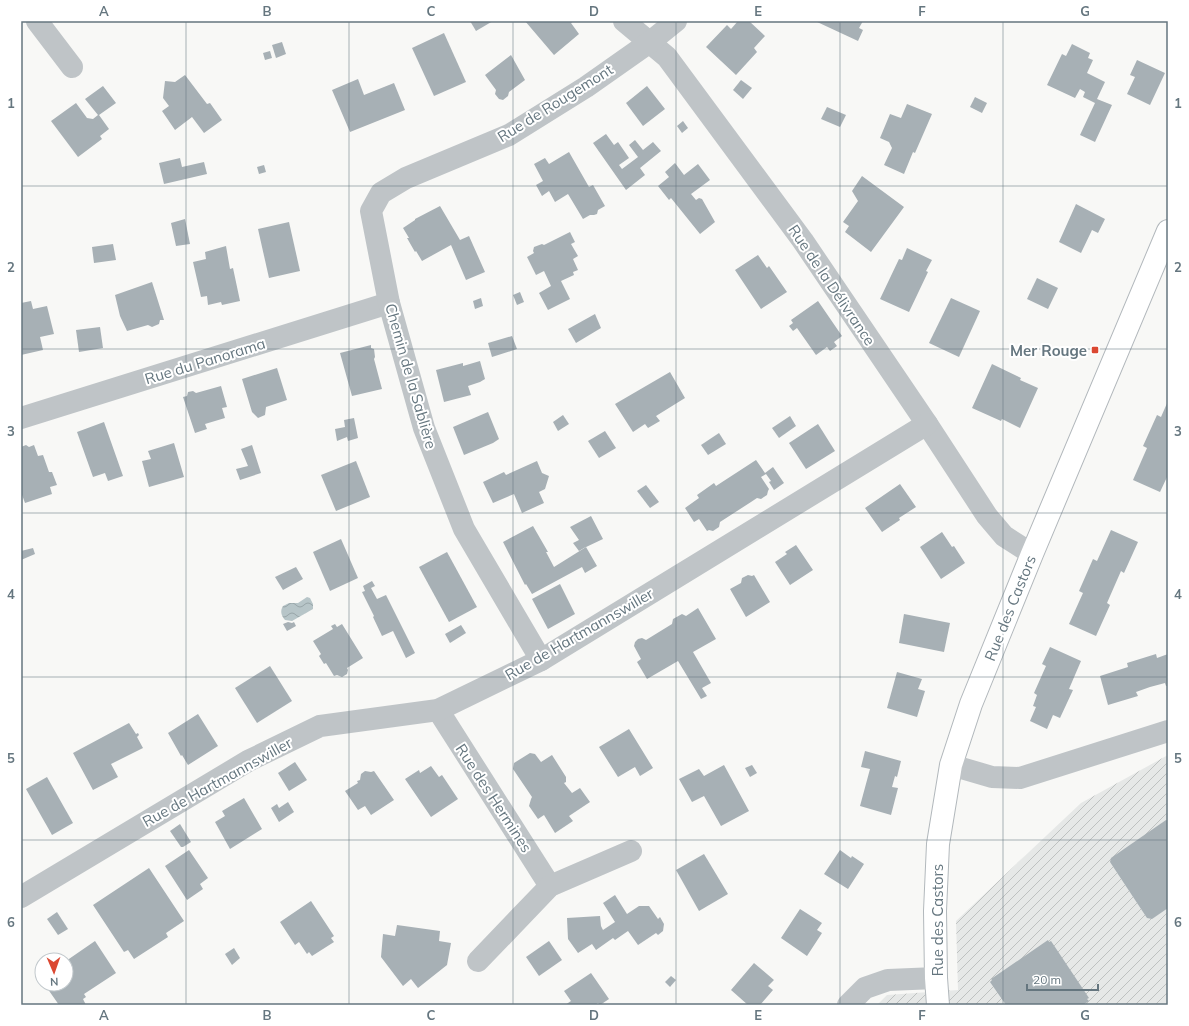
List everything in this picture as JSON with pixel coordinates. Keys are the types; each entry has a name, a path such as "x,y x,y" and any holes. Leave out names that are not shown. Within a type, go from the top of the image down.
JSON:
{"street":[{"path":"37,21 72,67"},
{"name":"Rue de la Délivrance","path":"624,21 667,57 804,241 987,516 1004,536 1032,554"},
{"name":"Rue de Rougemont","path":"371,211 381,193 406,178 509,135 586,87 650,42 676,21"},
{"name":"Chemin de la Sablière","path":"371,211 389,303 424,428 464,530 541,660"},
{"name":"Rue des Castors","path":"938,1005 935,910 938,844 951,765 971,704 1032,554 1168,231"},
{"name":"Rue du Panorama","path":"21,418 389,303"},
{"name":"Rue de Hartmannswiller","path":"21,896 248,761 320,726 438,710 541,660 927,424"},
{"name":"Rue des Hermines","path":"438,710 550,886"},
{"path":"951,765 992,777 1020,778 1168,731"},
{"path":"478,961 550,886 631,851"},
{"path":"848,1005 865,988 888,980 936,978"}],"shaded area":[{"path":"1168,755 1168,1005 877,1005 887,995 958,990 956,921 1081,803"}],"water":[{"path":"307,597 310,598 313,604 313,609 292,621 285,620 281,613 283,606 289,603 298,603"}],"building":[{"path":"470,21 493,21 476,31"},
{"path":"525,21 574,21 571,23 579,34 554,55"},
{"path":"738,21 749,21 765,36 754,48 757,52 736,75 706,47 727,25 731,29"},
{"path":"815,21 863,21 859,28 863,30 858,41"},
{"path":"444,33 466,82 434,96 412,48"},
{"path":"282,42 286,54 276,58 272,45"},
{"path":"1072,44 1090,53 1088,58 1093,60 1087,73 1105,82 1097,99 1112,105 1095,142 1080,135 1095,103 1083,97 1085,92 1080,89 1075,98 1047,85 1062,54 1066,56"},
{"path":"270,51 272,58 265,60 263,53"},
{"path":"511,55 525,80 509,92 508,96 503,100 499,99 495,94 496,90 485,75"},
{"path":"1137,60 1165,73 1150,105 1127,94 1135,77 1130,75"},
{"path":"185,75 207,104 210,103 222,120 204,133 192,117 175,130 162,111 169,106 163,98 165,81 175,82"},
{"path":"358,79 364,95 394,83 405,110 350,132 332,90"},
{"path":"741,80 752,88 743,99 733,90"},
{"path":"103,86 116,103 99,115 109,129 100,136 102,139 78,157 51,121 76,103 87,118 93,119 98,115 85,99"},
{"path":"647,86 665,109 643,126 626,103"},
{"path":"975,97 987,103 982,113 970,107"},
{"path":"907,104 932,114 904,174 884,165 892,148 889,142 880,138 890,114 901,118"},
{"path":"827,107 846,115 840,127 821,119"},
{"path":"683,121 688,128 682,133 677,126"},
{"path":"606,134 614,145 618,142 629,158 619,165 622,169 638,157 629,145 635,140 643,150 653,142 661,151 640,168 645,175 626,190 593,143"},
{"path":"569,152 589,187 593,185 605,206 598,210 597,214 590,215 583,219 568,194 555,202 549,191 542,196 536,185 543,181 534,164 545,158 549,164"},
{"path":"180,158 182,167 204,162 207,174 164,184 159,163"},
{"path":"675,163 684,175 698,164 710,180 691,194 696,200 699,198 702,199 715,222 700,234 671,198 669,200 658,186 669,177 665,172"},
{"path":"264,165 266,172 259,174 257,167"},
{"path":"862,176 904,207 871,252 845,232 849,226 843,222 858,201 852,191"},
{"path":"1076,204 1105,219 1098,233 1092,230 1081,253 1059,242"},
{"path":"440,206 460,240 469,236 485,272 466,280 451,245 422,261 416,251 415,252 403,228 415,219"},
{"path":"185,219 190,244 176,246 171,223"},
{"path":"289,222 300,271 269,278 258,229"},
{"path":"570,232 575,242 571,244 578,256 573,259 578,270 573,272 574,275 561,281 570,299 548,310 539,293 551,286 544,271 536,275 527,257 534,253 534,247 542,244 544,245"},
{"path":"113,244 116,260 94,263 92,247"},
{"path":"226,246 230,269 233,268 240,301 222,305 221,302 208,305 207,296 201,297 193,262 206,259 205,252"},
{"path":"907,248 932,260 909,312 880,299 899,259 902,260"},
{"path":"758,255 767,268 769,266 787,292 761,309 735,270"},
{"path":"1037,278 1058,288 1048,309 1027,299"},
{"path":"152,282 164,320 160,320 159,324 152,327 148,325 127,331 120,316 115,295"},
{"path":"520,292 524,302 517,305 513,295"},
{"path":"481,298 483,306 475,309 473,301"},
{"path":"951,298 980,311 959,357 929,343"},
{"path":"31,301 33,309 47,306 54,334 40,337 43,350 21,355 21,303"},
{"path":"818,301 842,336 834,342 837,346 830,351 827,347 816,355 797,328 793,331 789,326 793,323 791,320"},
{"path":"595,314 601,328 576,343 568,329"},
{"path":"100,327 103,348 79,352 76,330"},
{"path":"512,336 517,349 492,357 488,343"},
{"path":"371,345 371,348 374,349 374,359 382,389 352,396 340,353"},
{"path":"480,361 485,379 468,386 471,395 444,402 436,370 463,363 463,366"},
{"path":"992,364 1021,378 1020,380 1038,388 1020,428 1002,419 1001,421 972,408"},
{"path":"277,368 287,400 266,407 265,415 258,418 252,412 242,379"},
{"path":"670,372 685,398 656,416 660,421 648,428 645,424 633,432 615,404"},
{"path":"221,386 227,407 222,408 225,418 205,424 207,429 195,433 183,397 187,396 188,392 193,391 196,393"},
{"path":"1168,401 1168,475 1160,492 1133,480 1147,448 1143,446 1157,415 1161,417"},
{"path":"488,412 499,439 464,455 453,427"},
{"path":"563,415 569,424 558,431 553,422"},
{"path":"790,416 796,426 779,438 772,428"},
{"path":"354,418 358,438 348,441 347,437 337,441 335,429 345,427 344,420"},
{"path":"104,422 123,476 108,481 105,473 93,477 77,432"},
{"path":"818,424 835,451 806,469 789,443"},
{"path":"605,431 616,448 599,458 588,441"},
{"path":"719,433 726,444 708,455 701,445"},
{"path":"174,443 184,477 149,487 142,461 151,459 148,451"},
{"path":"26,445 29,447 34,445 38,456 43,455 49,472 52,472 57,485 50,487 52,494 25,503 21,492 21,447"},
{"path":"252,445 261,473 240,480 236,469 248,466 241,449"},
{"path":"756,460 765,473 773,467 784,483 774,490 769,482 771,481 766,474 761,477 769,489 767,495 761,499 757,498 720,522 719,527 713,531 707,531 699,519 694,522 685,508 699,498 697,495 714,483 716,486"},
{"path":"356,461 370,497 336,511 321,475"},
{"path":"537,461 542,473 549,476 545,489 539,492 544,503 522,513 514,494 493,503 483,482 504,472 506,475"},
{"path":"900,484 916,507 899,518 900,520 882,532 865,508"},
{"path":"646,485 659,502 650,508 637,491"},
{"path":"591,516 603,539 579,551 573,543 579,540 570,527"},
{"path":"533,526 548,552 546,552 554,567 586,547 597,566 585,573 582,567 532,594 526,584 525,585 503,542"},
{"path":"1111,530 1138,542 1124,573 1121,571 1107,603 1110,605 1096,636 1069,624 1083,593 1079,591 1093,559 1097,561"},
{"path":"942,532 952,547 954,546 965,563 941,579 920,547"},
{"path":"341,539 358,578 330,591 313,552"},
{"path":"796,545 813,570 790,585 775,562 787,554 785,552"},
{"path":"33,548 35,554 21,560 21,551"},
{"path":"447,552 477,607 449,622 419,567"},
{"path":"296,567 303,579 283,590 275,577"},
{"path":"748,575 754,575 770,602 746,617 730,589 741,583 742,578"},
{"path":"372,581 375,586 371,588 377,599 386,595 415,653 406,658 393,631 382,636 373,617 374,616 362,592 365,591 363,586"},
{"path":"560,584 575,614 548,629 532,599"},
{"path":"698,608 716,639 693,652 711,683 702,688 707,696 701,699 678,661 647,679 637,662 641,659 634,646 638,639 642,638 646,640 672,624 673,619 682,614 686,616"},
{"path":"904,614 950,623 944,652 899,643"},
{"path":"294,622 296,626 287,631 283,624"},
{"path":"335,624 337,627 342,624 363,658 347,668 347,674 342,677 337,675 334,676 326,663 324,664 319,656 321,654 313,641 333,629 331,626"},
{"path":"461,625 466,633 450,643 445,634"},
{"path":"1050,647 1081,661 1069,689 1073,690 1060,718 1053,715 1047,729 1030,721 1036,707 1033,706 1037,695 1034,693 1046,666 1042,664"},
{"path":"1156,654 1157,658 1168,654 1168,686 1166,686 1165,683 1150,687 1136,692 1138,696 1108,705 1100,676 1128,667 1127,663"},
{"path":"270,666 292,701 257,723 235,688"},
{"path":"897,672 922,679 918,689 925,691 917,717 887,708"},
{"path":"198,714 218,746 188,765 168,733"},
{"path":"129,723 136,734 138,733 139,735 137,737 143,748 111,764 118,777 93,790 73,753"},
{"path":"629,729 653,768 640,776 635,767 618,777 599,747"},
{"path":"865,751 901,761 897,777 895,776 892,787 898,788 891,815 860,806 870,769 861,767"},
{"path":"530,753 535,754 541,762 552,755 566,777 566,782 564,783 572,793 580,788 590,802 569,816 573,821 555,833 544,815 538,819 529,806 532,797 513,769 514,763"},
{"path":"295,762 307,780 289,791 278,773"},
{"path":"724,765 749,811 721,826 704,796 692,802 679,779 699,769 704,776"},
{"path":"752,765 757,773 750,777 745,768"},
{"path":"431,766 439,777 442,775 458,799 431,817 405,779 419,770 420,773"},
{"path":"365,771 374,771 394,800 371,815 365,806 358,810 345,791 358,783 357,781 360,780 361,774"},
{"path":"47,777 73,823 52,835 26,789"},
{"path":"244,798 262,829 230,849 215,822 225,816 222,811"},
{"path":"288,802 294,812 279,822 271,808 277,804 279,808"},
{"path":"1166,820 1168,821 1168,908 1152,919 1147,918 1110,862 1111,858"},
{"path":"180,824 191,842 183,847 181,847 170,831"},
{"path":"189,850 208,878 200,884 203,889 187,900 165,866"},
{"path":"840,850 851,858 852,856 864,864 848,889 824,874"},
{"path":"704,854 728,894 699,911 676,870"},
{"path":"149,868 184,921 166,933 168,937 134,959 128,950 124,952 93,905"},
{"path":"615,895 627,914 639,906 649,906 658,919 660,917 664,924 663,931 658,935 656,933 638,945 628,931 615,940 613,938 596,950 592,944 578,953 568,939 567,918 600,916 603,930 615,922 603,903"},
{"path":"311,901 334,936 331,938 334,942 312,956 309,952 307,954 299,942 295,945 280,922"},
{"path":"800,909 822,923 817,930 822,933 807,956 781,938"},
{"path":"57,912 68,929 58,935 47,919"},
{"path":"397,925 440,931 439,941 451,943 447,965 418,988 411,979 403,986 381,957 383,934 395,936"},
{"path":"1048,940 1049,942 1051,941 1089,998 1087,999 1089,1001 1083,1005 1006,1005 990,982 992,980 991,979"},
{"path":"95,941 116,973 84,994 86,997 83,999 86,1005 59,1005 50,992 74,992 74,955"},
{"path":"549,941 562,960 539,976 526,957"},
{"path":"234,948 240,958 232,965 225,954"},
{"path":"754,963 774,980 768,986 773,990 760,1005 748,1005 731,990"},
{"path":"591,973 609,999 600,1005 598,1003 595,1005 565,1005 571,1001 564,991"},
{"path":"671,976 676,980 670,987 665,982"}],"place":[{"name":"Mer Rouge","path":"1095,350"}]}
